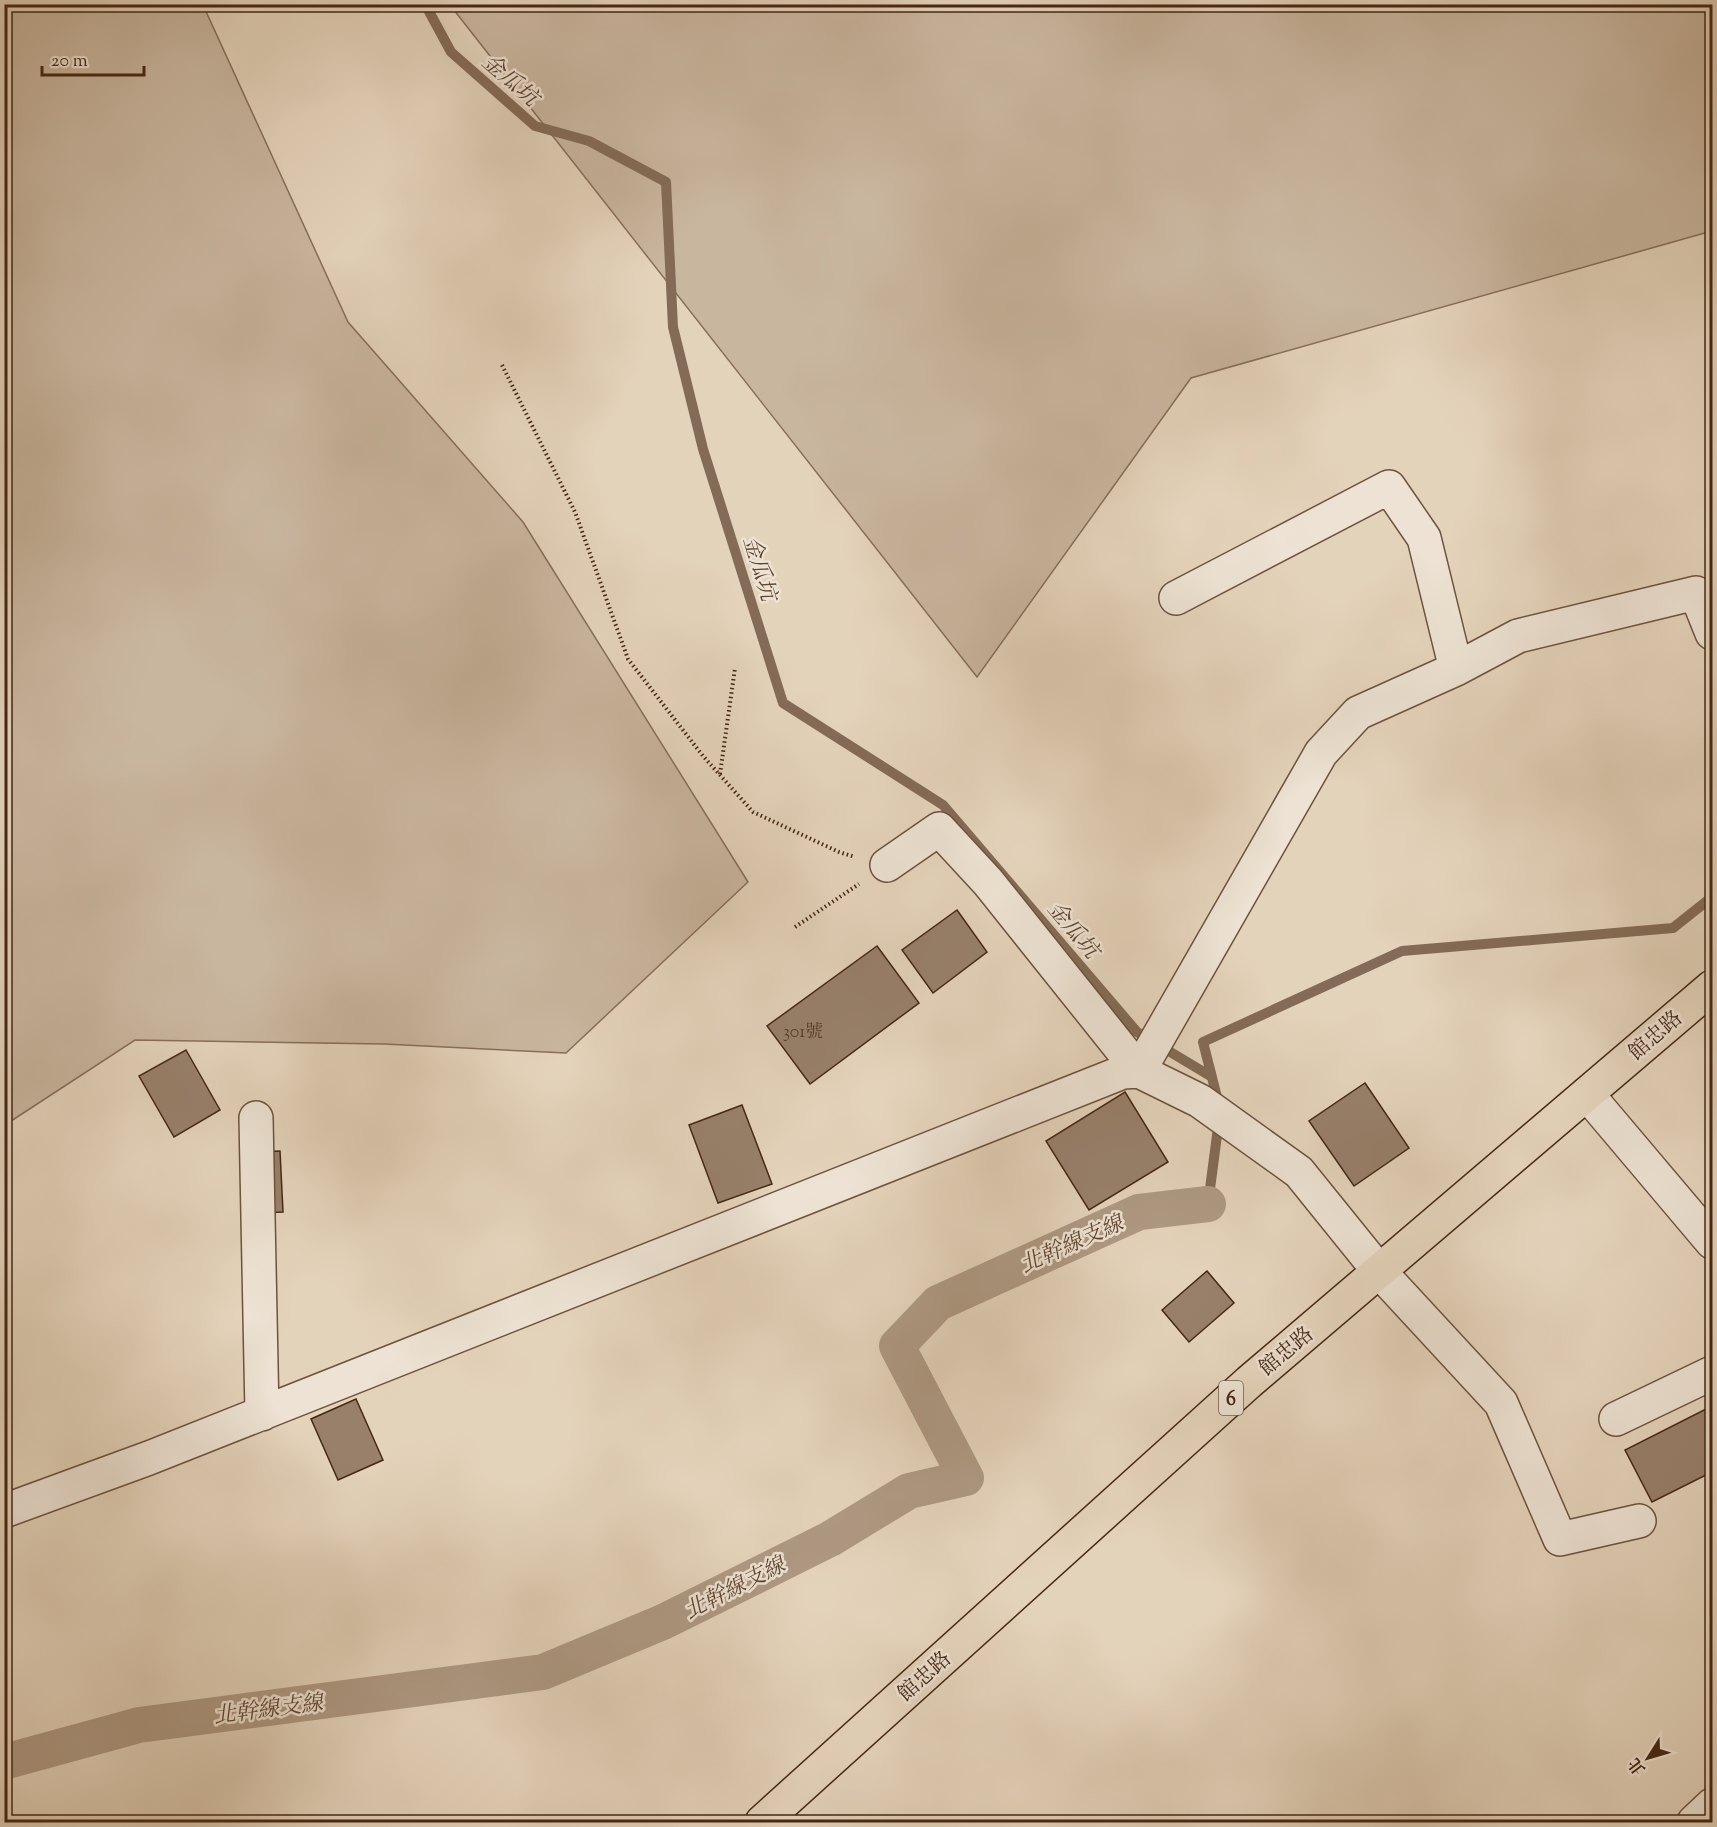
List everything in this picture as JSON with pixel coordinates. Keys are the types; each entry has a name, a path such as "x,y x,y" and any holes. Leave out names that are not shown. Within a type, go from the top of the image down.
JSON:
{"main road":[{"name":"館忠路","path":"762,1822 1249,1382 1713,987"}],"street":[{"path":"1176,598 1389,487 1424,538 1456,669"},
{"path":"1139,1071 1321,753 1358,713 1456,669 1518,636 1696,593 1713,633"},
{"path":"887,865 939,829 988,882 1139,1071 1200,1101 1299,1172 1379,1271 1501,1403 1560,1539 1640,1521"},
{"path":"4,1511 149,1458 1123,1072 1139,1071"},
{"path":"1587,1094 1713,1242"},
{"path":"256,1118 262,1413"},
{"path":"1616,1419 1713,1373"},
{"path":"1694,1822 1713,1805"}],"path":[{"path":"502,365 575,513 628,659 703,756 753,812 839,852 887,865"},
{"path":"720,775 735,668"},
{"path":"795,927 887,865"}],"shaded area":[{"path":"5,4 203,5 348,322 523,522 748,882 566,1053 384,1044 135,1040 5,1125"},
{"path":"450,5 1712,5 1712,231 1191,378 977,677"}],"building":[{"path":"957,910 987,952 933,993 902,950"},
{"path":"877,946 919,1003 810,1084 767,1026"},
{"path":"186,1050 220,1110 174,1137 139,1076"},
{"path":"1365,1083 1409,1148 1354,1186 1309,1121"},
{"path":"1125,1092 1168,1162 1089,1210 1046,1141"},
{"path":"742,1105 772,1184 718,1203 689,1125"},
{"path":"280,1151 283,1212 259,1213 256,1152"},
{"path":"1207,1271 1234,1303 1189,1342 1162,1310"},
{"path":"356,1399 383,1460 338,1480 311,1419"},
{"path":"1712,1406 1712,1472 1652,1502 1625,1450"}],"waterway":[{"name":"金瓜坑","path":"425,4 451,52 535,126 589,141 666,182 673,327 703,449 783,703 943,805 1137,1032 1212,1077"},
{"path":"1219,1105 1203,1042 1402,951 1673,928 1712,897"},
{"path":"1208,1204 1219,1120"},
{"name":"北幹線支線","path":"4,1762 139,1725 543,1672 663,1622 830,1539 909,1491 966,1478 897,1346 938,1303 1139,1212 1208,1204"}]}
